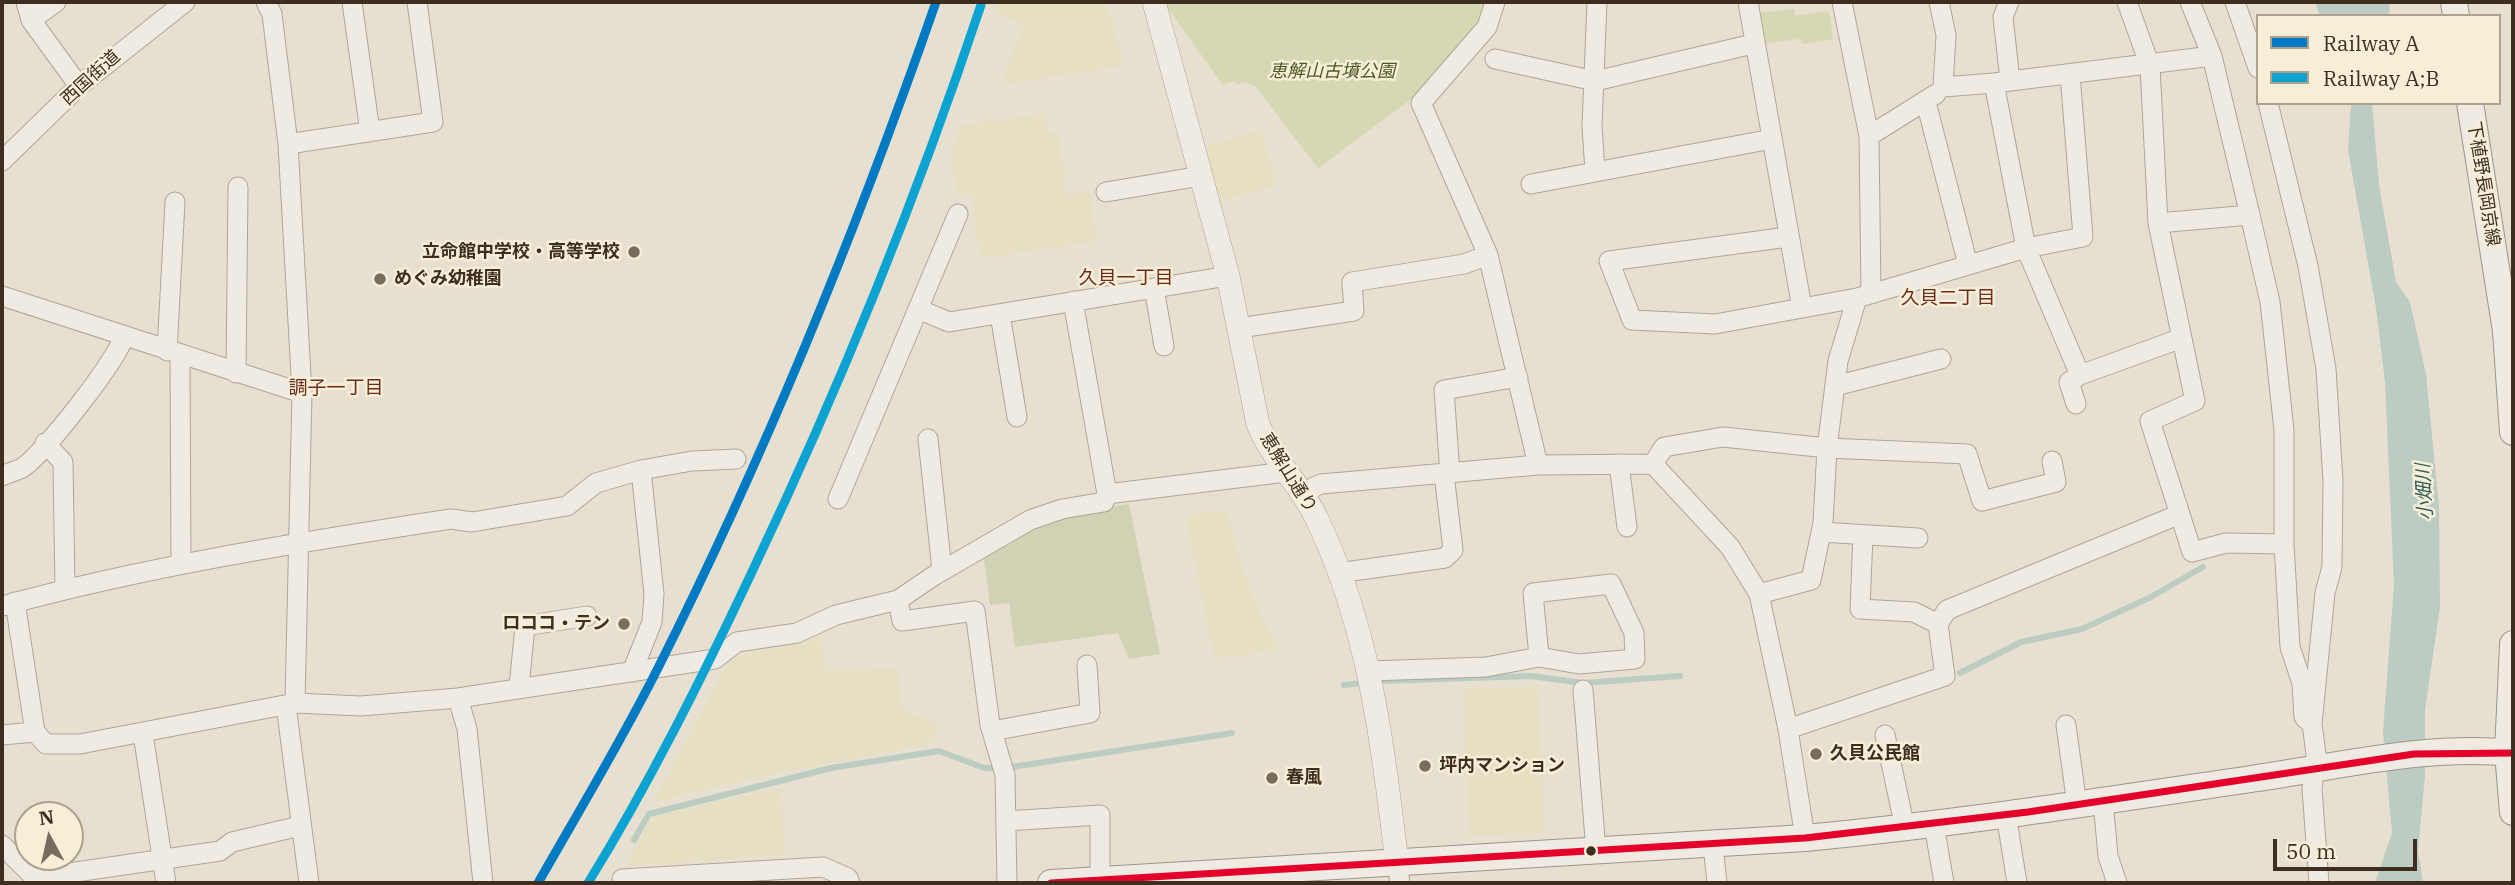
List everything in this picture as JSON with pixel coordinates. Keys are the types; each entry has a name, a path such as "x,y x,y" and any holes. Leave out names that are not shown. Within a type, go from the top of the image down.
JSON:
{"main road":[{"name":"下植野長岡京線","path":"2470,105 2506,331 2513,432"},
{"path":"2513,644 2513,813"},
{"path":"1051,883 1398,873 1596,850 1805,838 1934,825 2403,756 2511,753"}],"street":[{"path":"55,2 29,11 79,86"},
{"name":"西国街道","path":"2,161 79,86 185,2"},
{"path":"266,2 272,14 288,144 302,393 299,542 290,704 300,826 309,883"},
{"path":"352,2 370,132"},
{"path":"288,144 433,122 417,2"},
{"name":"恵解山通り","path":"1154,2 1228,276 1258,424 1266,443 1317,518 1339,573 1372,679 1398,873"},
{"path":"1495,2 1487,27 1421,103 1488,255 1538,465"},
{"path":"1595,172 1592,125 1597,2"},
{"path":"1748,2 1753,44 1802,308"},
{"path":"1759,594 1811,580 1821,532 1827,448 1838,361 1864,296 1869,136 1842,2"},
{"path":"1939,2 1946,35 1943,87"},
{"path":"2009,2 2003,17 2002,82 2026,248 2080,375"},
{"path":"2127,2 2150,66 2158,223 2195,401 2150,421 2192,552 2226,543 2284,544"},
{"path":"2190,2 2212,56 2270,302 2284,429 2284,544 2290,648 2302,683 2304,717 2312,724"},
{"path":"2235,2 2256,62"},
{"path":"1495,59 1595,81 1753,44"},
{"path":"1869,136 1926,102 1943,87 2150,66 2212,56"},
{"path":"1788,237 1609,261 1632,320 1715,324 1864,296 2026,248 2083,237 2070,74"},
{"path":"1926,102 1968,265"},
{"path":"2268,105 2308,267 2326,369 2333,481 2332,567 2325,593 2312,724 2324,768 2312,789 2319,883"},
{"path":"1531,184 1772,139"},
{"path":"1106,192 1201,176"},
{"path":"236,373 238,187"},
{"path":"175,202 174,353 181,565"},
{"path":"838,499 958,214"},
{"path":"2158,223 2250,215"},
{"path":"1238,328 1354,311 1352,282 1464,264 1488,255"},
{"path":"918,309 949,322 1228,276"},
{"path":"1154,288 1164,345"},
{"path":"2,296 302,393"},
{"path":"736,459 692,461 642,470 596,483 567,506 472,522 451,519 299,542 8,604 35,732 46,744 80,744 290,704 361,706 458,698 632,672 715,659 737,642 797,633 836,615 898,600 942,570 1030,520 1062,509 1104,502 1107,494 1073,301"},
{"path":"1000,314 1017,417"},
{"path":"2,476 23,467 45,443 122,345 124,336"},
{"path":"2076,404 2069,382 2080,375 2182,338"},
{"path":"1835,386 1941,359"},
{"path":"1339,573 1445,558 1453,550 1444,390 1518,377"},
{"path":"1653,464 1664,447 1723,437 1827,448 1967,454 1982,502 2056,482 2052,461"},
{"path":"928,439 942,570"},
{"path":"45,443 63,462 65,590"},
{"path":"1619,464 1627,527"},
{"path":"1301,493 1321,484 1538,465 1653,464 1730,547 1759,594 1788,729 1805,838"},
{"path":"632,672 652,622 654,594 642,470"},
{"path":"1107,494 1286,472"},
{"path":"1788,729 1945,676 1938,624 1947,610 2180,514"},
{"path":"1821,532 1918,538"},
{"path":"1863,535 1860,609 1914,612 1938,624"},
{"path":"1372,679 1486,667 1539,657 1579,664 1635,659 1634,633 1611,584 1533,593 1539,657"},
{"path":"898,600 901,621 975,611 992,731 1005,775 1007,883"},
{"path":"519,687 525,626 587,616"},
{"path":"992,731 1090,713 1087,665"},
{"path":"1583,690 1596,850"},
{"path":"458,698 467,729 483,883"},
{"path":"2066,725 2117,883"},
{"path":"2,735 35,732"},
{"path":"143,734 166,883"},
{"path":"1885,734 1905,828"},
{"path":"2006,814 2017,883"},
{"path":"1006,821 1100,815 1100,880"},
{"path":"1934,825 1944,883"},
{"path":"2,845 35,878 220,851 232,842 300,826"},
{"path":"1713,845 1717,883"},
{"path":"622,879 823,867 848,878 850,883"}],"shaded area":[{"path":"997,2 1106,2 1124,66 1000,85 1024,24 993,12"},
{"path":"1045,113 1047,134 1058,132 1066,195 1090,192 1096,242 980,258 972,194 957,195 951,155 960,125"},
{"path":"1261,130 1276,186 1219,201 1204,146"},
{"path":"1227,510 1238,557 1261,617 1280,649 1214,659 1186,516"},
{"path":"821,635 824,670 898,669 902,711 941,725 927,744 759,777 653,802 727,664 745,653 801,643"},
{"path":"1538,686 1544,833 1469,836 1463,690"},
{"path":"781,787 784,855 626,866 652,817"}],"green space":[{"name":"恵解山古墳公園","path":"1163,2 1487,2 1483,25 1417,95 1318,168 1255,86 1245,82 1237,85 1235,81 1223,85"},
{"path":"1794,9 1795,16 1829,11 1833,39 1802,44 1800,39 1761,44 1757,13"},
{"path":"1129,504 1160,654 1129,659 1118,633 1015,647 1009,603 990,605 983,551 1066,513"}],"water":[{"path":"2315,2 2390,2 2389,14 2319,14"},
{"name":"小畑川","path":"2351,105 2372,105 2379,185 2396,282 2410,302 2426,374 2439,507 2440,607 2425,710 2425,776 2418,850 2423,883 2375,883 2392,833 2383,732 2394,584 2385,382 2376,308 2348,150"}],"waterway":[{"path":"1960,673 2021,642 2082,629 2151,597 2203,567"},
{"path":"1344,685 1381,681 1531,676 1583,683 1680,676"},
{"path":"1012,767 1232,733"},
{"path":"634,840 649,814 831,768 939,751 984,768 994,768"}],"rail line":[{"name":"A","path":"538,883 645,694 737,503 842,255 936,2"},
{"name":"A;B","path":"588,883 694,692 815,434 903,222 981,5"}],"transit line":[{"path":"1051,883 1805,838 2028,812 2414,754 2513,753"}],"place":[{"name":"立命館中学校・高等学校","path":"634,252"},
{"name":"めぐみ幼稚園","path":"380,279"},
{"name":"ロココ・テン","path":"624,624"},
{"name":"久貝公民館","path":"1816,754"},
{"name":"坪内マンション","path":"1425,766"},
{"name":"春風","path":"1272,778"}],"district":[{"name":"久貝一丁目","path":"1126,279"},
{"name":"久貝二丁目","path":"1948,299"},
{"name":"調子一丁目","path":"336,389"}]}
